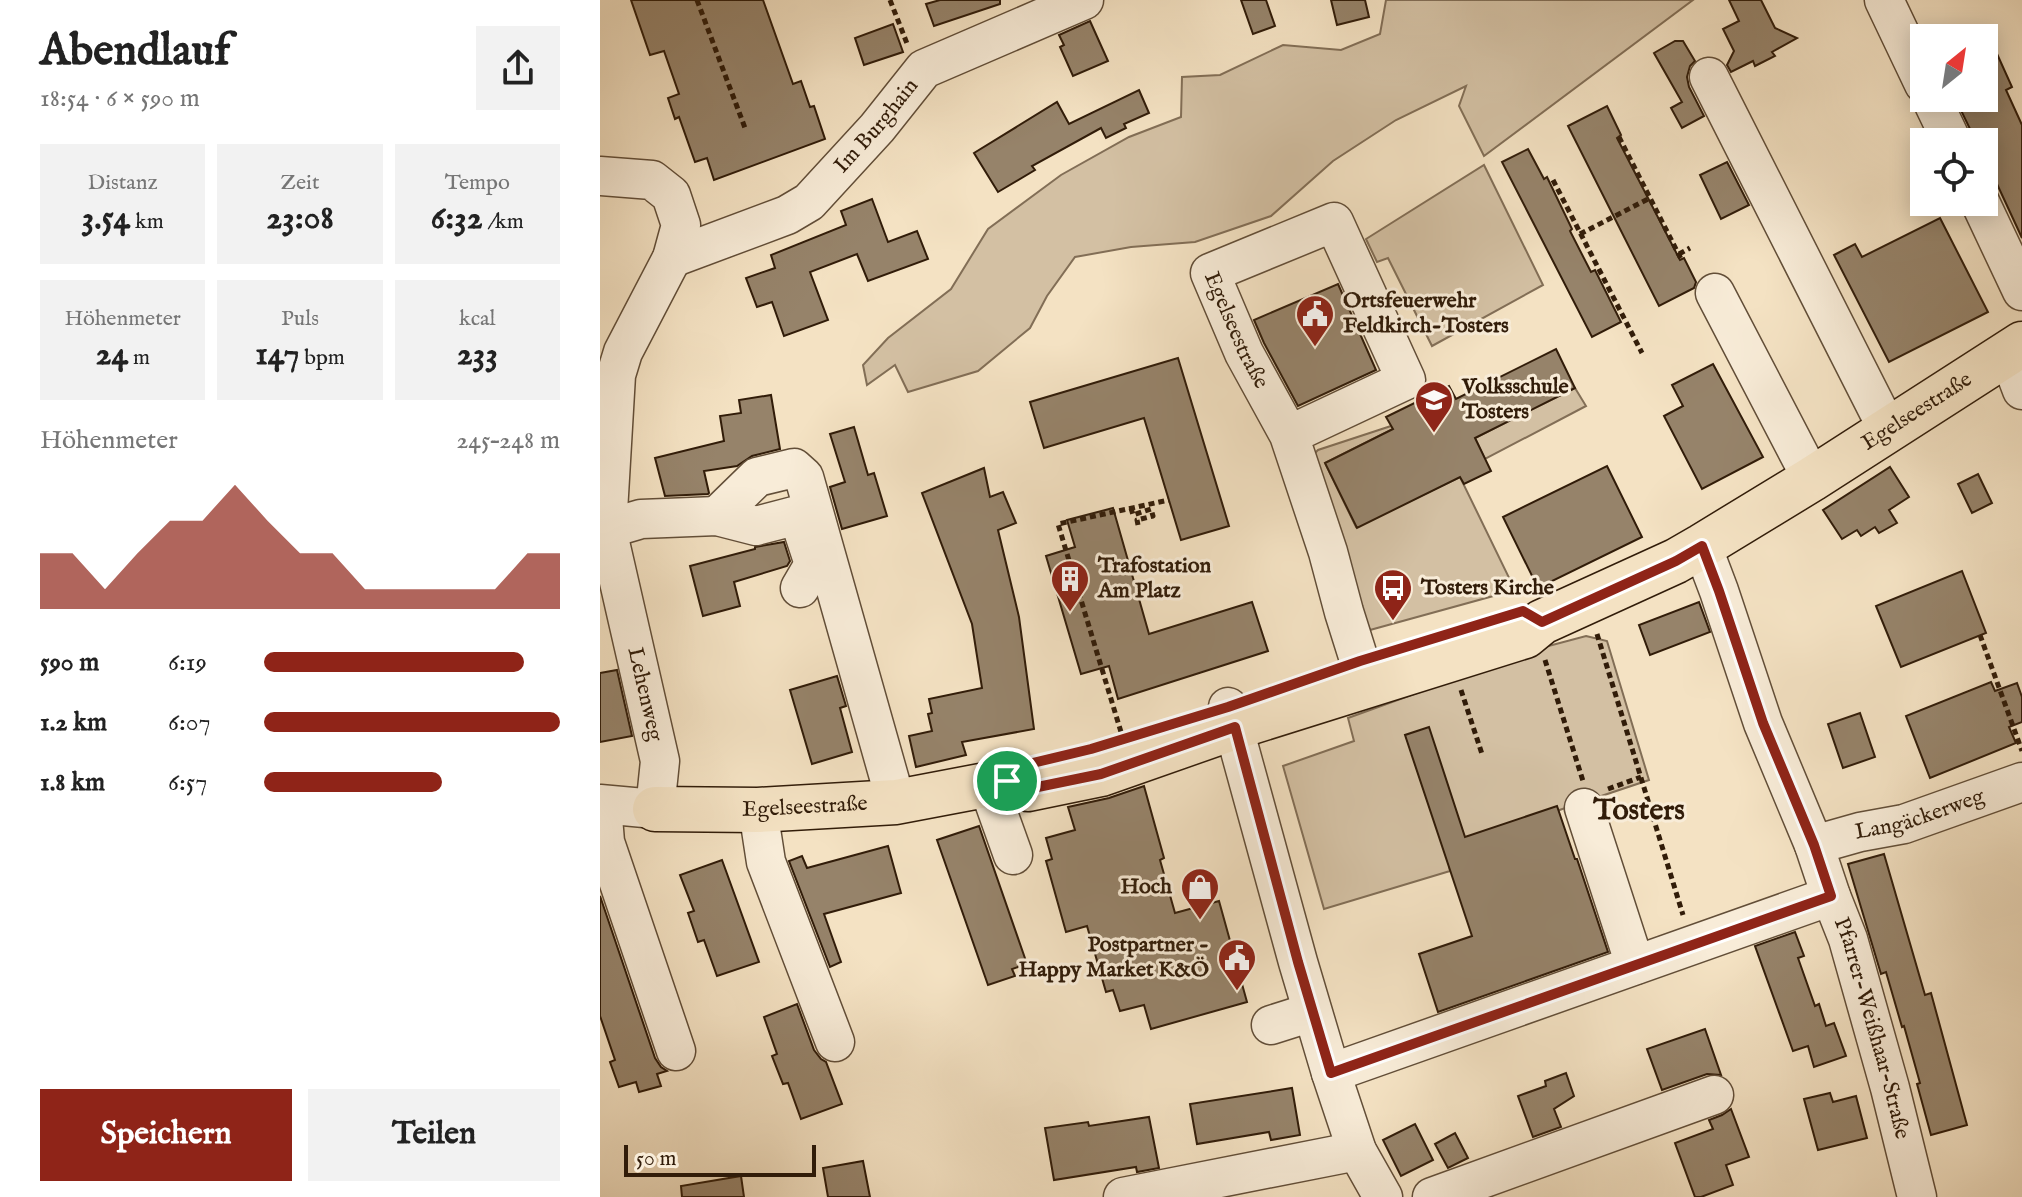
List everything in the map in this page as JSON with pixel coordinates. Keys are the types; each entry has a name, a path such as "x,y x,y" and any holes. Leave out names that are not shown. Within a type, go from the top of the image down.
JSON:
{"main road":[{"name":"Egelseestraße","path":"655,809 758,810 896,802 998,783 1028,789 1101,774 1231,717 1364,673 1523,611 1542,635 1702,546 1888,430 2017,362"},
{"name":"Egelseestraße","path":"998,783 1020,766 1123,739 1231,717"}],"street":[{"name":"Im Burghain","path":"672,258 787,215 809,202 877,128 924,69 1084,0"},
{"path":"1884,0 1910,55"},
{"path":"1709,77 1888,430"},
{"name":"Lehenweg","path":"600,176 652,180 671,195 681,225 672,258 623,352 616,375 607,529 660,761 655,809"},
{"path":"1987,216 2022,291"},
{"name":"Egelseestraße","path":"1289,435 1406,380 1334,222 1210,273 1244,353 1289,435 1364,673"},
{"path":"1715,293 1812,479"},
{"path":"717,516 757,477 794,468 804,477 896,802"},
{"path":"607,529 641,519 717,516 756,526 798,515 814,564 800,588"},
{"name":"Pfarrer-Weißhaar-Straße","path":"1702,546 1763,723 1814,845 1848,939 1917,1197"},
{"path":"1231,717 1331,1073 1357,1151 1383,1197"},
{"name":"Langäckerweg","path":"1814,845 1904,824 2022,782"},
{"path":"998,783 1013,855"},
{"path":"1586,802 1635,965"},
{"path":"601,804 605,842 676,1051"},
{"name":"Egelseestraße","path":"601,804 655,809"},
{"path":"758,810 766,862 835,1042"},
{"path":"1331,1073 1831,896"},
{"path":"1271,1025 1312,1012"},
{"path":"1432,1197 1714,1095"},
{"path":"1123,1197 1357,1151"}],"path":[{"path":"697,0 745,128"},
{"path":"890,0 913,60 924,69"},
{"path":"1619,137 1680,257 1690,248"},
{"path":"1553,180 1642,353"},
{"path":"1580,234 1650,198"},
{"path":"1123,739 1058,524 1169,500"},
{"path":"1131,508 1133,515 1151,509 1153,516 1137,520 1138,525"},
{"path":"1596,630 1684,919"},
{"path":"1542,635 1586,802 1641,777"},
{"path":"1980,635 2022,751"},
{"path":"1461,689 1482,754"}],"shaded area":[{"path":"1386,0 1693,0 1484,156 1459,106 1466,86 1396,120 1333,161 1271,216 1195,242 1131,247 1075,257 1047,296 1030,328 978,371 908,392 895,365 867,385 863,365 888,338 951,289 988,229 1061,175 1129,137 1181,117 1182,77 1220,75 1283,45 1341,50 1380,34"},
{"path":"1484,165 1543,285 1432,346 1388,258 1377,262 1366,239"},
{"path":"1575,388 1586,406 1485,459 1475,438"},
{"path":"1391,426 1393,429 1325,463 1356,527 1460,477 1515,590 1370,630 1306,468 1318,450"},
{"path":"1586,636 1607,641 1649,780 1446,848 1450,871 1324,909 1283,766 1354,741 1348,718 1541,648"}],"building":[{"path":"631,0 763,0 793,84 801,81 810,107 814,106 825,139 714,180 707,158 695,162 679,117 675,119 668,98 679,94 664,51 650,55"},
{"path":"940,0 1000,0 1000,4 934,26 926,4"},
{"path":"1241,0 1266,0 1275,26 1253,34"},
{"path":"1331,0 1365,0 1369,17 1337,25"},
{"path":"1729,0 1761,0 1775,28 1797,38 1772,52 1775,56 1755,66 1753,61 1731,72 1727,65 1734,51 1723,29 1739,21"},
{"path":"1090,21 1108,61 1073,76 1060,47 1064,45 1059,35"},
{"path":"893,24 903,52 864,65 855,38"},
{"path":"1675,41 1683,41 1695,61 1687,77 1704,116 1682,128 1671,108 1682,102 1654,53"},
{"path":"1998,56 2012,87 2006,90 2022,125 2022,238 1998,186 1998,128 1970,128 1962,112 1998,112"},
{"path":"1139,90 1149,113 1124,124 1126,128 1106,138 1101,128 1032,166 1035,170 998,192 974,153 1057,102 1069,124"},
{"path":"1607,106 1621,135 1617,138 1680,260 1684,258 1696,282 1694,288 1659,306 1568,126"},
{"path":"1528,149 1544,179 1547,177 1572,229 1570,231 1591,272 1595,270 1621,322 1592,337 1502,162"},
{"path":"1727,162 1749,205 1721,219 1700,175"},
{"path":"872,199 888,242 917,231 928,259 868,281 857,254 810,272 828,320 784,336 772,302 757,307 746,278 775,268 771,255 846,225 841,211"},
{"path":"1940,218 1988,312 1889,362 1834,255 1855,244 1862,257"},
{"name":"Ortsfeuerwehr Feldkirch-Tosters","path":"1338,284 1376,370 1298,406 1254,320"},
{"name":"Volksschule Tosters","path":"1556,349 1575,388 1475,438 1491,471 1464,484 1460,477 1357,528 1325,463 1393,429 1386,417 1449,386 1456,399"},
{"path":"1178,358 1229,526 1181,540 1144,418 1044,448 1030,402"},
{"path":"1713,364 1763,457 1702,489 1664,416 1683,406 1672,385"},
{"path":"771,395 780,449 752,456 737,466 704,471 708,494 665,496 655,458 724,441 720,416 741,413 739,400"},
{"path":"854,427 868,475 874,473 887,516 842,529 830,487 845,482 830,434"},
{"path":"1607,466 1642,537 1538,588 1503,517"},
{"path":"1890,467 1909,497 1889,510 1897,523 1879,533 1875,527 1861,536 1857,530 1842,539 1823,510"},
{"path":"984,468 990,497 1003,492 1016,523 998,530 1019,617 1034,729 962,742 966,755 916,767 909,736 932,731 929,699 982,688 972,624 922,493"},
{"path":"1978,474 1992,503 1972,513 1958,484"},
{"path":"1113,508 1149,634 1252,602 1268,651 1118,699 1109,666 1081,674 1046,556 1075,547 1067,520"},
{"path":"784,542 790,561 787,566 734,582 740,606 703,616 690,566"},
{"path":"1962,571 1986,633 1901,667 1876,606"},
{"path":"1699,602 1710,632 1650,655 1639,625"},
{"path":"617,670 632,736 600,742 600,673"},
{"path":"837,676 846,706 840,708 852,752 812,764 790,690"},
{"path":"1991,682 1995,691 2017,683 2022,697 2022,722 2009,727 2016,743 1930,778 1906,716"},
{"path":"1860,713 1875,757 1843,768 1828,724"},
{"path":"1429,727 1465,837 1557,806 1608,952 1438,1012 1419,954 1472,936 1405,735"},
{"path":"1144,786 1175,913 1219,901 1247,1002 1151,1029 1144,1005 1120,1011 1113,990 1106,992 1087,926 1066,932 1046,861 1052,859 1046,838 1075,830 1068,807"},
{"path":"979,826 1027,964 1012,969 1015,976 988,985 937,840"},
{"path":"888,846 901,893 824,914 841,962 830,967 789,861 802,856 807,868"},
{"path":"1884,854 1925,995 1931,993 1967,1125 1931,1135 1904,1026 1886,972 1881,974 1848,864"},
{"path":"722,860 759,962 717,976 704,940 698,942 688,913 694,911 680,875"},
{"path":"600,896 655,1058 667,1071 657,1074 661,1086 639,1092 636,1082 619,1087 610,1062 615,1060 600,1016"},
{"path":"1795,932 1804,956 1798,958 1815,1006 1819,1004 1826,1026 1834,1023 1846,1056 1814,1067 1808,1046 1793,1051 1755,946"},
{"path":"797,1004 814,1050 826,1062 842,1104 801,1119 788,1083 783,1084 772,1056 777,1054 764,1017"},
{"path":"1705,1029 1721,1075 1707,1074 1662,1090 1647,1049"},
{"path":"1566,1073 1574,1096 1554,1109 1561,1127 1533,1137 1518,1096 1546,1086 1545,1081"},
{"path":"1292,1088 1300,1135 1271,1140 1269,1132 1197,1144 1190,1104"},
{"path":"1830,1093 1833,1102 1856,1096 1867,1138 1818,1150 1804,1099"},
{"path":"1731,1109 1749,1157 1726,1165 1733,1185 1695,1197 1675,1143 1713,1129 1709,1120"},
{"path":"1149,1117 1159,1168 1137,1172 1136,1167 1054,1180 1045,1128 1088,1122 1089,1126"},
{"path":"1415,1124 1433,1160 1401,1176 1383,1140"},
{"path":"1455,1133 1468,1158 1448,1168 1435,1144"},
{"path":"863,1161 870,1197 828,1197 823,1168"},
{"path":"741,1176 744,1197 682,1197 681,1186"}],"place":[{"name":"Ortsfeuerwehr Feldkirch-Tosters","path":"1315,348"},
{"name":"Volksschule Tosters","path":"1434,434"},
{"name":"Trafostation Am Platz","path":"1070,613"},
{"name":"Tosters Kirche","path":"1393,622"},
{"name":"Hoch","path":"1200,921"},
{"name":"Postpartner - Happy Market K&Ö","path":"1237,992"}],"district":[{"name":"Tosters","path":"1639,811"}],"route":[{"path":"1702,546 1763,723 1814,845 1831,896 1331,1073 1235,727 1101,774 1028,789 1007,781 1020,766 1091,749 1228,707 1360,661 1523,611 1542,622 1702,546"}]}
